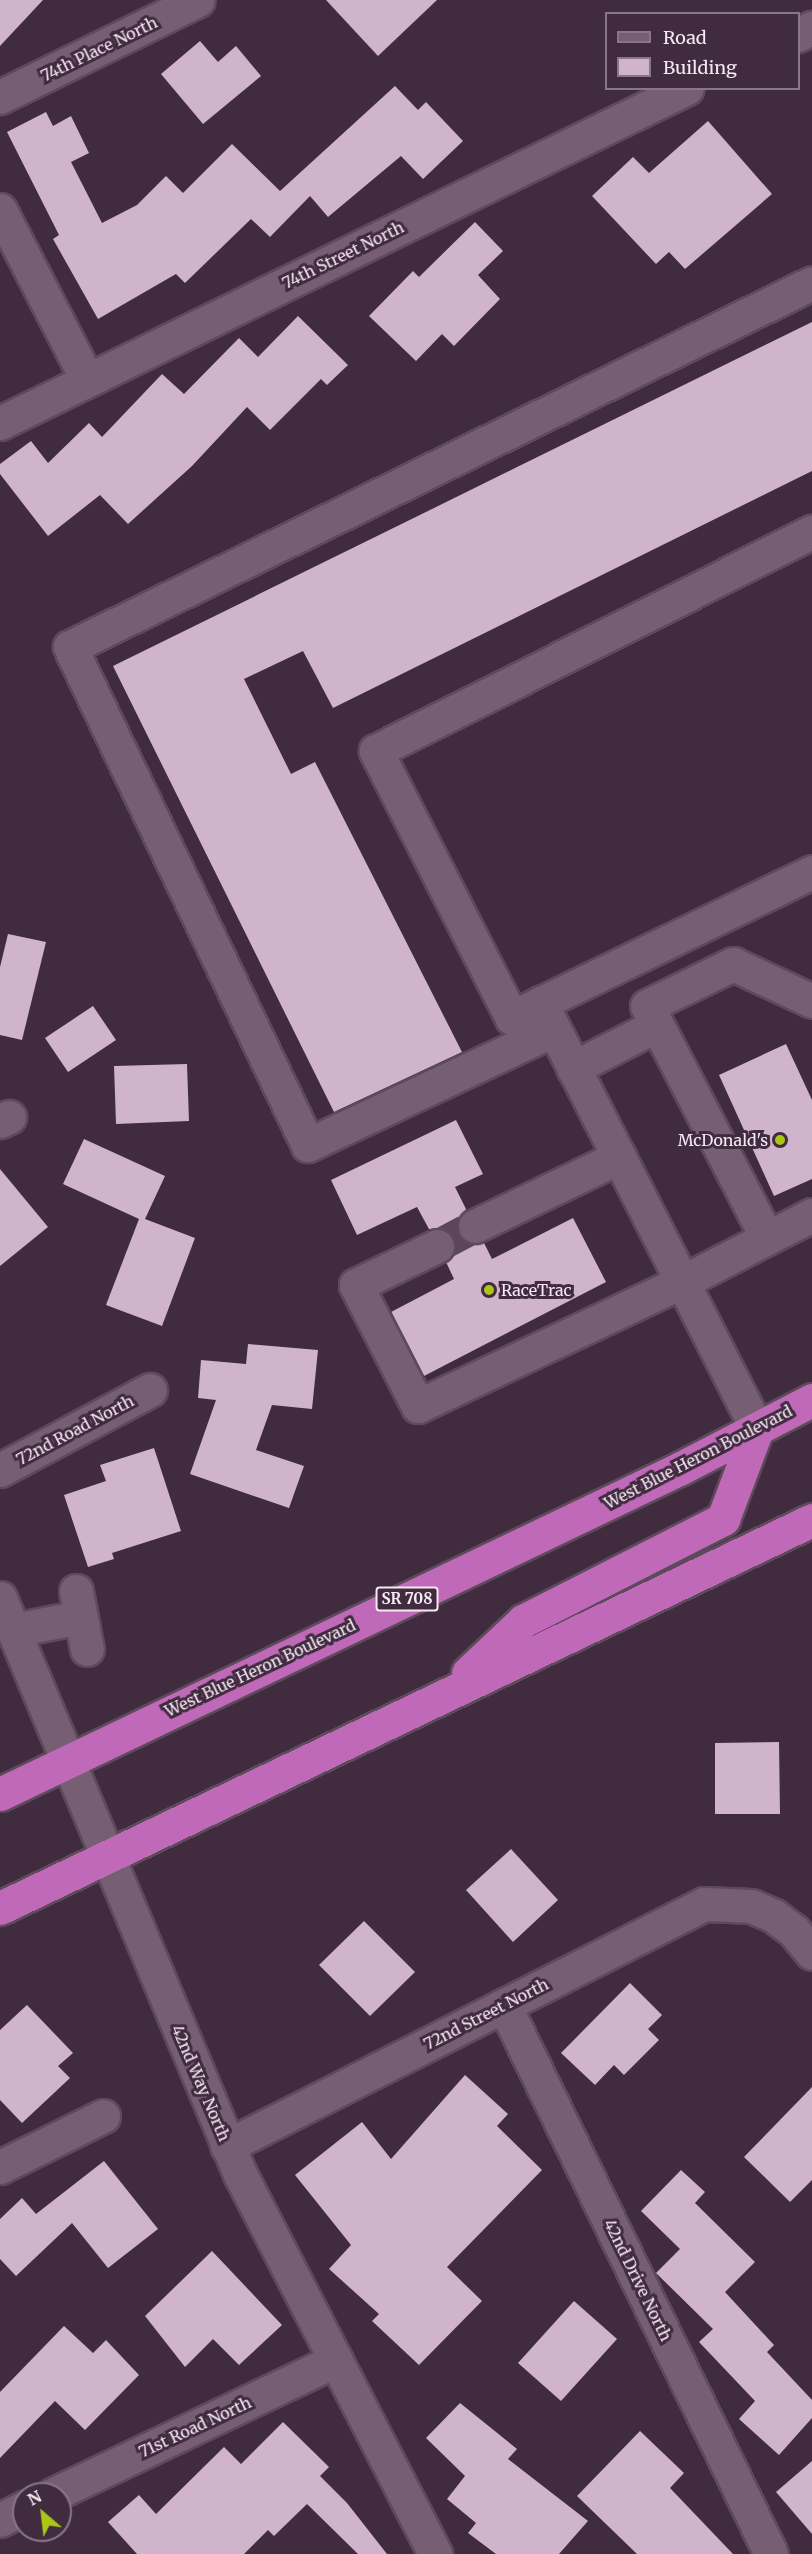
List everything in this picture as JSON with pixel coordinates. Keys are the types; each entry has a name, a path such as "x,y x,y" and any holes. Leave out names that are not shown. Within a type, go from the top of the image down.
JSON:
{"highway":[{"name":"West Blue Heron Boulevard","path":"0,1794 757,1429 812,1400"},
{"path":"444,1694 523,1621 723,1520 757,1429"},
{"path":"0,1908 812,1520"}],"street":[{"name":"74th Place North","path":"0,97 198,0"},
{"name":"74th Street North","path":"0,423 683,90"},
{"path":"0,210 87,379"},
{"path":"812,283 70,647 308,1145 812,872"},
{"path":"547,1016 512,1018 376,751 812,532"},
{"path":"767,1238 647,1005 734,964 812,1001"},
{"path":"547,1016 757,1429"},
{"path":"573,1068 657,1025"},
{"path":"475,1226 619,1157"},
{"path":"437,1246 356,1285 418,1406 682,1282 812,1215"},
{"name":"72nd Road North","path":"0,1470 150,1390"},
{"name":"42nd Way North","path":"0,1598 69,1759 227,2146 435,2554"},
{"path":"14,1630 78,1604 87,1649"},
{"name":"72nd Street North","path":"227,2146 704,1904 751,1906 795,1931 812,1953"},
{"name":"42nd Drive North","path":"504,2006 771,2554"},
{"path":"0,2167 103,2116"},
{"name":"71st Road North","path":"72,2485 336,2360"}],"building":[{"path":"0,0 43,0 0,46"},
{"path":"326,0 437,0 378,56"},
{"path":"200,41 218,62 236,46 261,76 203,124 161,74"},
{"path":"395,86 418,110 426,102 463,141 423,179 401,156 328,217 310,196 270,237 251,219 185,283 176,274 98,319 53,239 59,235 7,132 46,112 53,126 71,116 89,153 71,162 102,223 137,205 166,176 183,193 232,144 280,191"},
{"path":"708,121 772,194 685,269 669,252 656,264 592,196 633,157 649,173"},
{"path":"475,222 503,251 478,275 500,299 454,346 442,334 416,361 369,316 413,271 419,277"},
{"path":"298,316 348,365 327,385 321,379 270,430 247,407 192,466 128,524 100,495 48,536 0,474 0,464 31,441 48,463 89,423 102,437 162,374 184,394 239,338 258,357"},
{"path":"812,322 812,471 333,708 303,651 244,679 291,774 315,762 462,1052 334,1112 113,666"},
{"path":"8,934 46,942 22,1040 0,1035 0,967"},
{"path":"93,1006 116,1040 68,1072 45,1038"},
{"name":"McDonald's","path":"786,1044 812,1100 812,1179 774,1196 719,1075"},
{"path":"187,1064 189,1121 116,1124 114,1066"},
{"path":"456,1120 483,1174 455,1187 466,1209 456,1225 464,1241 484,1243 492,1259 573,1218 606,1282 424,1376 391,1312 454,1279 446,1262 456,1248 454,1238 447,1230 429,1229 417,1207 357,1235 331,1180"},
{"path":"84,1139 165,1176 145,1219 195,1238 162,1326 106,1305 139,1219 63,1184"},
{"path":"0,1169 48,1227 0,1266"},
{"path":"248,1344 318,1350 312,1409 272,1405 256,1450 304,1466 289,1508 190,1474 216,1400 198,1398 201,1360 246,1364"},
{"path":"154,1448 181,1531 112,1553 114,1559 88,1567 64,1495 106,1481 100,1465"},
{"path":"779,1742 780,1814 715,1814 715,1743"},
{"path":"511,1849 558,1900 513,1942 466,1890"},
{"path":"364,1921 415,1972 370,2016 319,1965"},
{"path":"630,1983 662,2015 648,2029 659,2040 624,2075 614,2065 595,2085 561,2053"},
{"path":"27,2005 73,2053 58,2066 70,2078 22,2123 0,2100 0,2030"},
{"path":"465,2075 508,2114 497,2126 542,2170 447,2267 482,2301 419,2365 372,2321 379,2314 329,2269 351,2245 295,2175 362,2122 391,2159"},
{"path":"812,2087 812,2180 790,2202 744,2157"},
{"path":"104,2161 158,2229 108,2268 72,2223 16,2276 0,2259 0,2219 22,2198 36,2214"},
{"path":"681,2170 705,2192 695,2203 755,2262 725,2292 774,2345 767,2352 812,2400 812,2418 779,2455 739,2419 755,2401 699,2342 713,2329 656,2273 680,2249 641,2211"},
{"path":"212,2251 282,2325 239,2365 213,2339 185,2367 145,2316"},
{"path":"574,2301 617,2339 561,2401 518,2363"},
{"path":"64,2326 93,2353 106,2340 139,2375 85,2430 55,2401 0,2458 0,2392"},
{"path":"460,2403 517,2449 508,2459 588,2521 559,2554 496,2554 468,2533 476,2523 447,2499 465,2476 426,2438"},
{"path":"283,2422 329,2467 320,2476 347,2503 387,2554 358,2554 307,2504 274,2536 268,2530 244,2554 137,2554 108,2522 139,2495 156,2514 224,2447 241,2464"},
{"path":"640,2431 684,2473 670,2488 733,2554 637,2554 577,2496"},
{"path":"812,2461 812,2534 776,2492"}],"tunnel":[{"path":"437,1246 475,1226"}],"place":[{"name":"McDonald's","path":"780,1140"},
{"name":"RaceTrac","path":"489,1290"}]}
